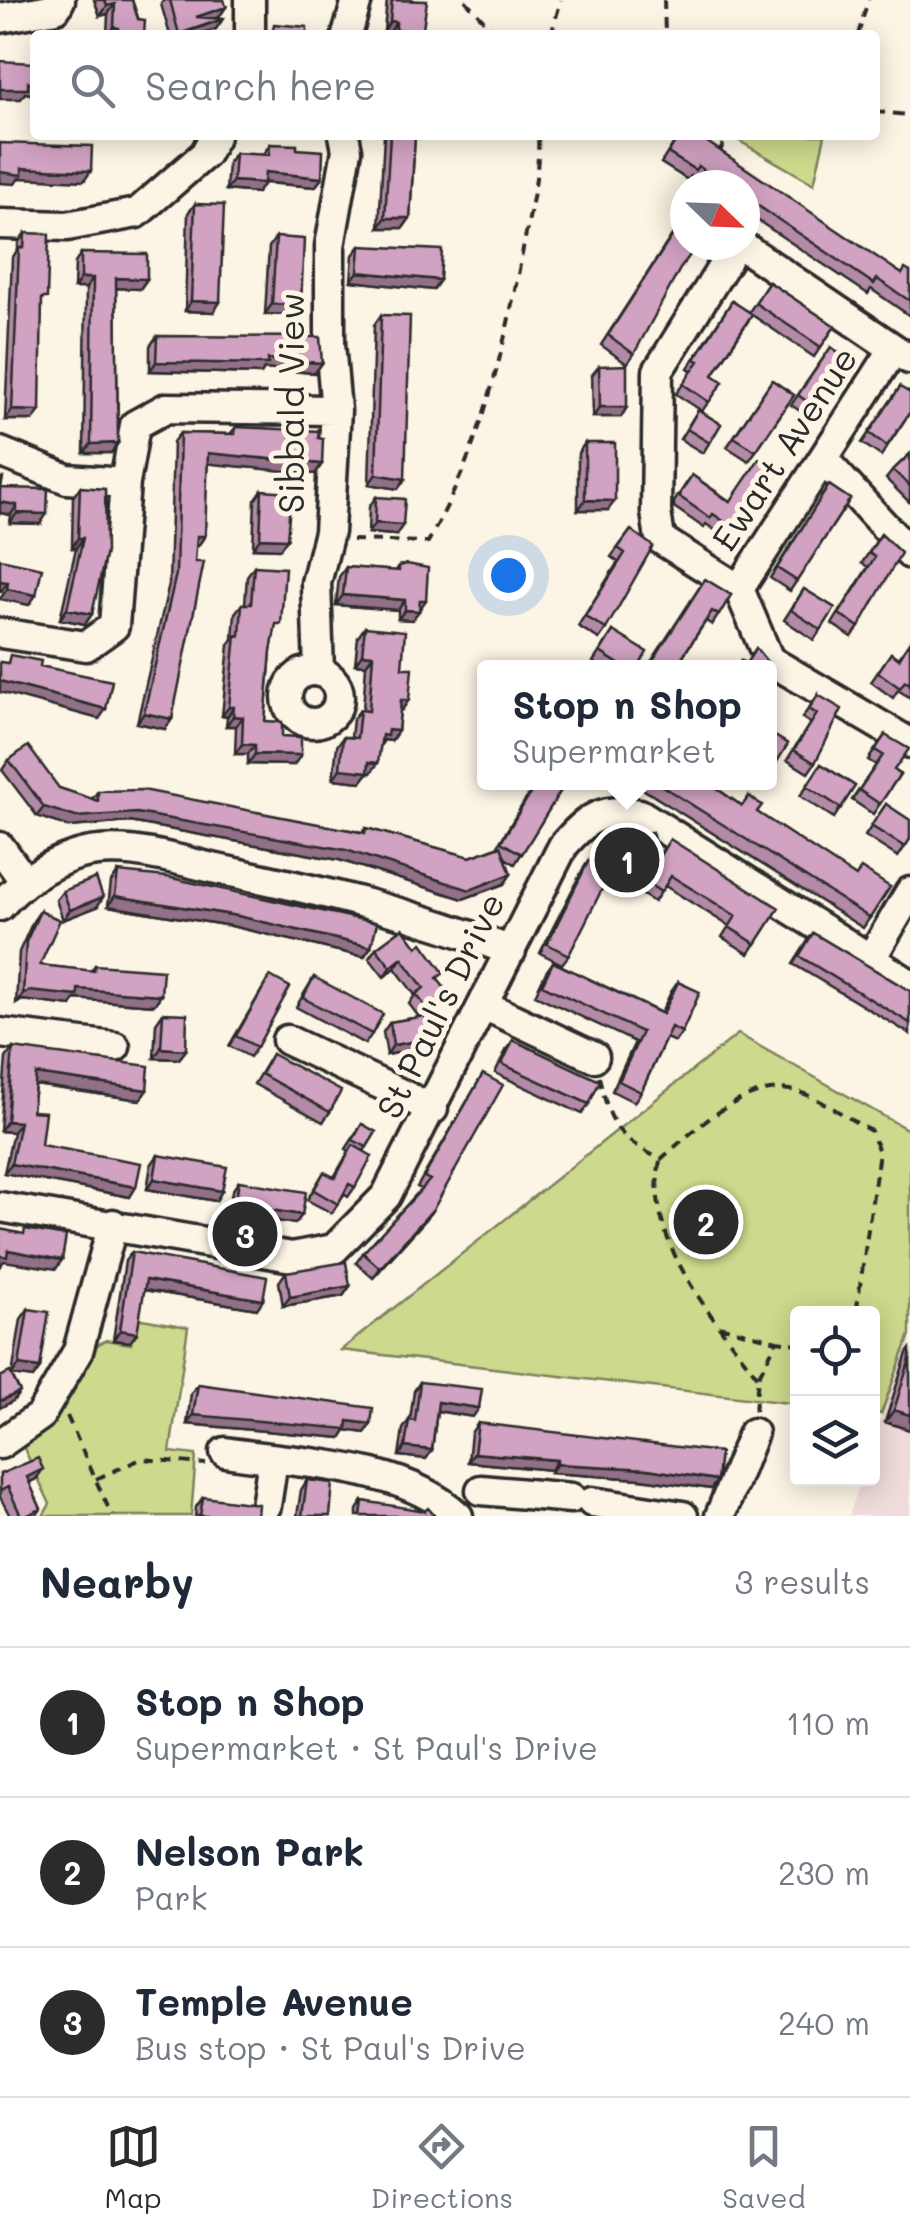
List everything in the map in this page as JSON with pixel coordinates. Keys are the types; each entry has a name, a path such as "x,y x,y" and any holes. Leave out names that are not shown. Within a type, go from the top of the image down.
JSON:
{"street":[{"path":"250,0 250,30"},
{"path":"348,30 357,0"},
{"path":"0,18 58,4"},
{"path":"0,224 67,226 137,213 205,154 212,140"},
{"name":"Sibbald View","path":"318,672 316,583 329,532 336,410 330,344 330,246 347,150 345,140"},
{"path":"729,260 658,370 656,512 660,538 739,589 770,660"},
{"path":"747,260 902,355"},
{"name":"Ewart Avenue","path":"739,589 822,459 902,355"},
{"path":"0,633 86,646 114,626 125,483 135,425 166,408 336,410"},
{"path":"0,452 67,480 125,483"},
{"path":"822,459 910,554"},
{"path":"777,664 910,743"},
{"name":"St Paul's Drive","path":"0,1207 292,1257 334,1249 386,1196 434,1109 564,846 587,818 618,810 640,814 664,828 910,984"},
{"path":"0,847 23,879"},
{"path":"0,906 23,879 76,855 126,850 322,890 434,921 511,950"},
{"path":"870,960 910,892"},
{"path":"484,1005 594,1057"},
{"path":"0,1033 115,1047"},
{"path":"286,1040 434,1109"},
{"path":"0,1444 40,1416 78,1351 113,1224"},
{"path":"720,1516 753,1433"},
{"path":"225,1452 364,1474 421,1490 458,1516"},
{"path":"266,1506 273,1460"},
{"path":"481,1490 512,1504 581,1500 683,1516"}],"path":[{"path":"465,0 491,28 499,30"},
{"path":"553,30 560,0"},
{"path":"664,0 666,30"},
{"path":"859,30 868,0"},
{"path":"880,112 910,115"},
{"path":"329,532 348,540 428,542 462,482 492,389 514,295 537,175 538,140"},
{"path":"715,160 725,140"},
{"path":"594,1057 610,1121 635,1148 660,1159"},
{"path":"758,1377 719,1326 670,1244 654,1190 660,1159 716,1110 757,1095 794,1090 871,1131 879,1152 857,1306"},
{"path":"719,1326 790,1343"},
{"path":"753,1433 758,1377 778,1341"},
{"path":"55,1389 112,1516"},
{"path":"96,1480 142,1458 226,1466 225,1452"}],"shaded area":[{"path":"910,1335 910,1516 849,1516 859,1486 880,1486 880,1421"}],"green space":[{"path":"737,140 824,140 814,184"},
{"path":"738,1034 910,1131 910,1335 881,1414 880,1306 790,1306 790,1403 341,1350"},
{"path":"136,1318 188,1327 170,1452 196,1455 191,1516 43,1516 50,1504 22,1444 51,1422 72,1395 94,1347 106,1340 131,1344"}],"building":[{"path":"105,0 132,0 138,19 145,20 144,30 114,27 115,4 107,6"},
{"path":"170,0 224,0 226,7 196,17 223,19 191,30 178,30"},
{"path":"392,0 427,1 423,30 396,30 396,22 390,21"},
{"path":"274,24 307,27 307,30 273,30"},
{"path":"0,61 30,63 28,89 0,89"},
{"path":"390,140 415,140 410,218 385,218"},
{"path":"676,140 704,140 749,170 704,170 698,166 695,170 668,153"},
{"path":"0,143 92,146 91,171 22,168 22,175 0,172"},
{"path":"270,144 323,151 322,178 265,172 264,183 233,181 235,153 269,155"},
{"path":"760,178 902,274 905,269 910,272 910,301 877,279 874,284 760,207"},
{"path":"195,204 224,205 220,302 191,301"},
{"path":"25,233 49,234 47,298 42,298 40,411 12,410 19,248 24,248"},
{"path":"276,237 304,239 301,305 272,304"},
{"path":"670,239 670,260 686,260 634,354 608,335"},
{"path":"360,246 442,250 440,280 358,272"},
{"path":"81,253 147,254 147,279 116,278 118,443 91,444 93,278 81,278"},
{"path":"769,282 835,326 821,347 755,303"},
{"path":"732,301 752,314 713,375 723,382 709,402 683,384"},
{"path":"381,315 410,316 405,479 376,474"},
{"path":"157,336 320,337 322,363 268,359 268,364 156,362"},
{"path":"831,347 852,362 819,410 798,395"},
{"path":"627,365 627,407 600,407 599,366"},
{"path":"772,380 794,395 756,451 734,437"},
{"path":"900,387 910,393 910,412 887,446 869,433"},
{"path":"698,410 721,424 710,443 687,429"},
{"path":"236,427 319,431 318,438 323,439 322,464 208,453 205,536 197,536 195,562 204,562 172,719 144,713 176,574 180,433 235,434"},
{"path":"585,443 615,443 615,501 585,500"},
{"path":"910,454 910,486 893,470"},
{"path":"759,459 779,472 738,531 680,497 692,475 730,502"},
{"path":"0,478 1,488 48,489 47,514 17,513 17,505 0,502"},
{"path":"829,485 850,499 797,581 777,568"},
{"path":"80,487 105,489 106,552 92,614 67,609 83,538 78,538"},
{"path":"262,490 291,492 287,539 260,538"},
{"path":"376,497 405,499 403,525 375,523"},
{"path":"631,530 653,546 606,629 585,616 625,553 618,548"},
{"path":"881,534 901,553 859,627 839,614 875,557 869,553"},
{"path":"0,559 42,568 36,595 7,589 8,582 0,581"},
{"path":"254,566 285,568 281,624 276,624 271,651 265,721 282,722 282,736 301,737 301,755 255,754 255,745 242,744 243,717 233,716 234,707 229,707 236,635 240,636 242,604 251,604"},
{"path":"399,566 428,568 426,600 420,600 419,611 405,610 405,600 343,595 346,567 399,571"},
{"path":"705,579 731,595 719,615 712,611 680,660 653,660"},
{"path":"804,589 835,608 821,630 791,610"},
{"path":"365,627 405,631 402,668 412,668 409,700 401,700 398,731 388,730 387,736 382,735 378,763 369,762 368,772 340,769 343,737 357,738 360,710 369,711 373,655 362,654"},
{"path":"613,631 647,652 642,660 612,660 600,652"},
{"path":"910,641 910,684 905,681 900,688 878,672 891,653 899,659"},
{"path":"756,648 766,660 748,660"},
{"path":"10,655 41,661 40,666 112,681 106,709 0,681 0,662 8,663"},
{"path":"818,695 842,709 815,763 794,750 817,714 809,709"},
{"path":"885,735 909,749 894,770 900,774 880,804 859,790 883,755 875,750"},
{"path":"777,737 788,744 777,762"},
{"path":"28,746 59,788 98,801 98,791 143,790 365,833 366,828 470,857 501,846 511,874 470,890 346,850 137,813 76,817 44,807 9,760"},
{"path":"821,764 855,786 841,808 807,786"},
{"path":"532,790 561,790 522,854 501,842"},
{"path":"669,790 719,790 742,806 749,796 762,805 757,812 856,877 861,868 890,887 870,918"},
{"path":"886,804 910,820 910,839 905,847 871,826"},
{"path":"652,832 657,851 641,854 637,834"},
{"path":"670,839 779,908 756,944 729,927 736,916 671,876 661,892 644,881"},
{"path":"589,860 611,871 569,955 547,944"},
{"path":"118,872 167,877 377,923 371,947 238,916 115,896"},
{"path":"96,878 103,897 70,910 63,891"},
{"path":"40,911 60,920 40,965 94,971 95,965 163,970 161,995 78,989 78,996 29,991 23,994 26,942"},
{"path":"403,928 417,947 422,943 444,973 437,978 450,995 429,1011 416,994 424,988 402,958 391,967 376,948"},
{"path":"813,933 910,991 910,1023 799,956"},
{"path":"553,962 663,1014 678,982 700,992 682,1032 671,1027 641,1092 619,1081 642,1032 542,985"},
{"path":"270,976 290,987 257,1047 236,1036"},
{"path":"314,977 383,1014 372,1034 303,998"},
{"path":"163,1013 187,1014 186,1050 161,1048"},
{"path":"425,1016 429,1039 393,1045 390,1022"},
{"path":"513,1040 600,1081 589,1104 502,1064"},
{"path":"13,1048 149,1066 147,1090 36,1074 32,1111 45,1112 41,1145 141,1163 136,1187 11,1164 20,1122 7,1121"},
{"path":"272,1054 341,1091 330,1112 261,1074"},
{"path":"483,1074 503,1085 434,1208 380,1268 363,1253 430,1180 424,1177"},
{"path":"362,1124 376,1132 367,1147 353,1140"},
{"path":"353,1145 372,1156 355,1187 349,1184 338,1204 314,1190 324,1172 335,1178"},
{"path":"158,1155 227,1167 222,1191 154,1179"},
{"path":"239,1181 306,1192 302,1215 235,1204"},
{"path":"0,1229 66,1236 62,1260 8,1250 7,1257 0,1255"},
{"path":"132,1252 267,1277 263,1300 146,1280 137,1333 120,1330"},
{"path":"346,1262 350,1286 290,1297 286,1272"},
{"path":"28,1309 49,1312 40,1368 19,1365"},
{"path":"910,1359 910,1415 894,1410"},
{"path":"10,1372 20,1392 0,1401 0,1377"},
{"path":"420,1382 482,1389 479,1408 438,1402 432,1450 405,1447 409,1420 415,1421"},
{"path":"198,1384 373,1408 371,1424 348,1421 347,1429 193,1415"},
{"path":"478,1423 720,1452 717,1480 648,1469 557,1464 557,1460 474,1453"},
{"path":"38,1458 43,1469 27,1477 41,1509 21,1516 8,1487 0,1491 0,1474"},
{"path":"307,1480 333,1483 330,1516 302,1516"},
{"path":"203,1497 258,1504 257,1516 200,1516"},
{"path":"363,1501 425,1511 428,1508 435,1516 361,1516"}],"place":[{"name":"Stop n Shop","path":"627,860"},
{"name":"Nelson Park","path":"706,1222"},
{"name":"Temple Avenue","path":"245,1234"}]}
